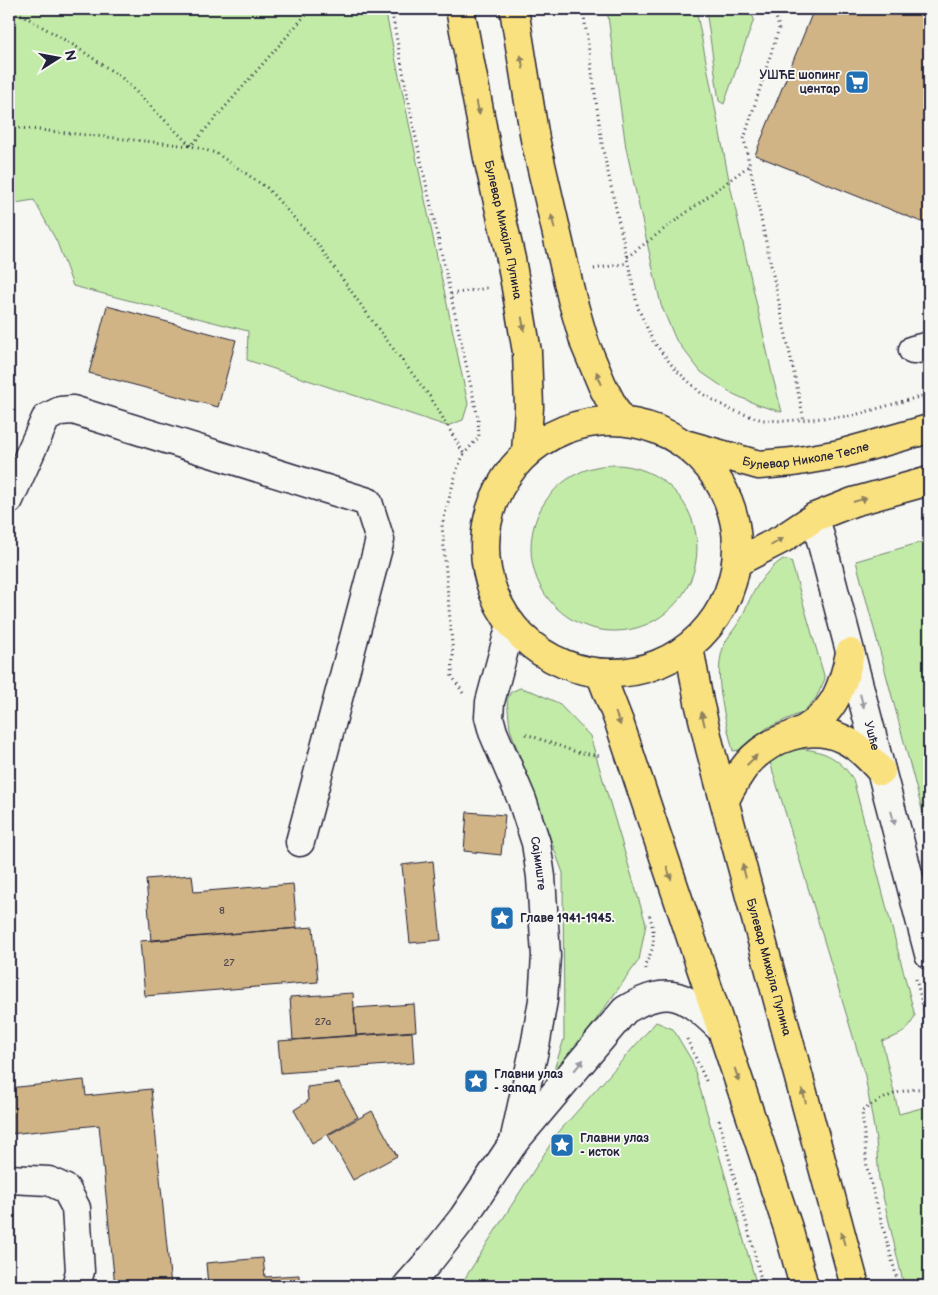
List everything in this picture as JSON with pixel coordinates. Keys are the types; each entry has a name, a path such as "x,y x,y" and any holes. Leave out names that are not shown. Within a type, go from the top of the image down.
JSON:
{"main road":[{"name":"Булевар Михајла Пупина","path":"460,9 488,158 511,259 528,352 526,453"},
{"path":"514,9 535,138 572,299 585,344 602,387 621,421"},
{"path":"600,421 621,421 643,424 664,432 684,443 701,458 715,476 726,496 734,517 738,539 737,562 731,587 721,610 707,630 689,647 673,658 646,668 619,674 600,673 566,666 550,658 522,637 500,607 492,588 487,569 485,549 486,529 499,488 526,453 543,440 567,428 600,421"},
{"name":"Булевар Николе Тесле","path":"684,443 759,465 793,462 840,454 929,429"},
{"path":"737,562 782,539 815,518 853,502 929,481"},
{"name":"Булевар Михајла Пупина","path":"689,647 699,702 855,1286"},
{"path":"725,800 747,764 768,746 810,728 826,712 846,673 850,653"},
{"path":"600,673 619,722 788,1228 804,1286"},
{"path":"792,736 809,732 828,734 843,739 858,748 881,771"}],"street":[{"path":"9,500 46,418 60,411 73,410 368,502 380,540 300,842"},
{"name":"Ушће","path":"815,518 929,954"},
{"name":"Сајмиште","path":"511,624 490,702 490,717 493,732 530,821 536,843 544,915 546,956 543,1000 528,1083 514,1142"},
{"name":"Сајмиште","path":"407,1286 463,1218 514,1142 625,1010 656,996 684,999 692,1002 721,1029"},
{"path":"9,1179 50,1181 66,1189 76,1208 80,1271 76,1286"},
{"path":"430,1260 437,1286"}],"path":[{"path":"12,9 75,46 122,78 191,146"},
{"path":"191,146 302,19 313,9"},
{"path":"391,9 414,129 478,418 479,437 464,454 457,469 442,525 453,656 452,676 466,699 510,729 576,752 601,756"},
{"path":"583,9 603,150 638,308 653,341 674,368 701,392 729,409 762,420 804,420 851,416 929,394"},
{"path":"774,9 779,28 744,139 804,420"},
{"path":"9,128 191,146 216,153 267,188 316,242 376,326 431,398 464,454"},
{"path":"627,257 750,165"},
{"path":"899,1286 867,1168 862,1111 882,1098 903,1090 929,1088"}],"green space":[{"path":"9,9 385,9 468,404 463,420 447,426 247,360 248,331 73,286 57,242 34,200 9,204"},
{"path":"607,9 696,9 729,180 782,412 758,405 733,394 701,372 676,340 661,305 626,148"},
{"path":"706,9 749,9 754,19 724,104 719,101"},
{"path":"622,465 646,471 673,489 691,516 696,532 696,564 691,580 673,607 660,617 638,628 606,631 582,625 561,612 550,601 534,572 531,540 537,516 550,495 561,484 590,468"},
{"path":"929,540 929,836 856,561"},
{"path":"783,559 791,561 825,679 816,698 803,712 767,728 739,750 733,751 720,686 720,660 723,648 741,619 758,584 769,570"},
{"path":"520,688 558,703 590,736 646,924 639,960 549,1085 564,1039 563,873 510,729 507,700 511,692"},
{"path":"796,748 822,753 835,759 853,779 915,1016 909,1027 902,1033 882,1041 899,1114 925,1107 929,1110 929,1286 904,1286 879,1179 876,1140 865,1076 770,762 774,757"},
{"path":"656,1022 673,1029 692,1061 757,1286 460,1286 557,1134"}],"building":[{"name":"УШЋЕ шопинг центар","path":"814,9 929,9 929,225 755,155"},
{"path":"107,306 236,340 218,407 89,373"},
{"path":"467,812 505,815 501,855 464,851"},
{"path":"433,861 441,940 410,943 402,865"},
{"path":"192,875 194,892 293,884 297,928 151,941 146,879"},
{"path":"313,927 318,982 145,996 140,941"},
{"path":"353,993 356,1035 293,1040 290,997"},
{"path":"414,1004 416,1031 356,1035 354,1008"},
{"path":"412,1032 414,1063 281,1073 278,1041"},
{"path":"84,1080 86,1096 151,1089 171,1286 115,1286 99,1125 9,1134 9,1088"},
{"path":"339,1083 358,1117 312,1143 294,1110 308,1101 307,1087"},
{"path":"372,1111 397,1156 353,1180 328,1135"},
{"path":"263,1258 265,1277 299,1275 299,1286 208,1286 206,1263"}],"place":[{"name":"УШЋЕ шопинг центар","path":"857,82"},
{"name":"Главе 1941-1945.","path":"502,918"},
{"name":"Главни улаз - запад","path":"476,1081"},
{"name":"Главни улаз - исток","path":"562,1145"}]}
